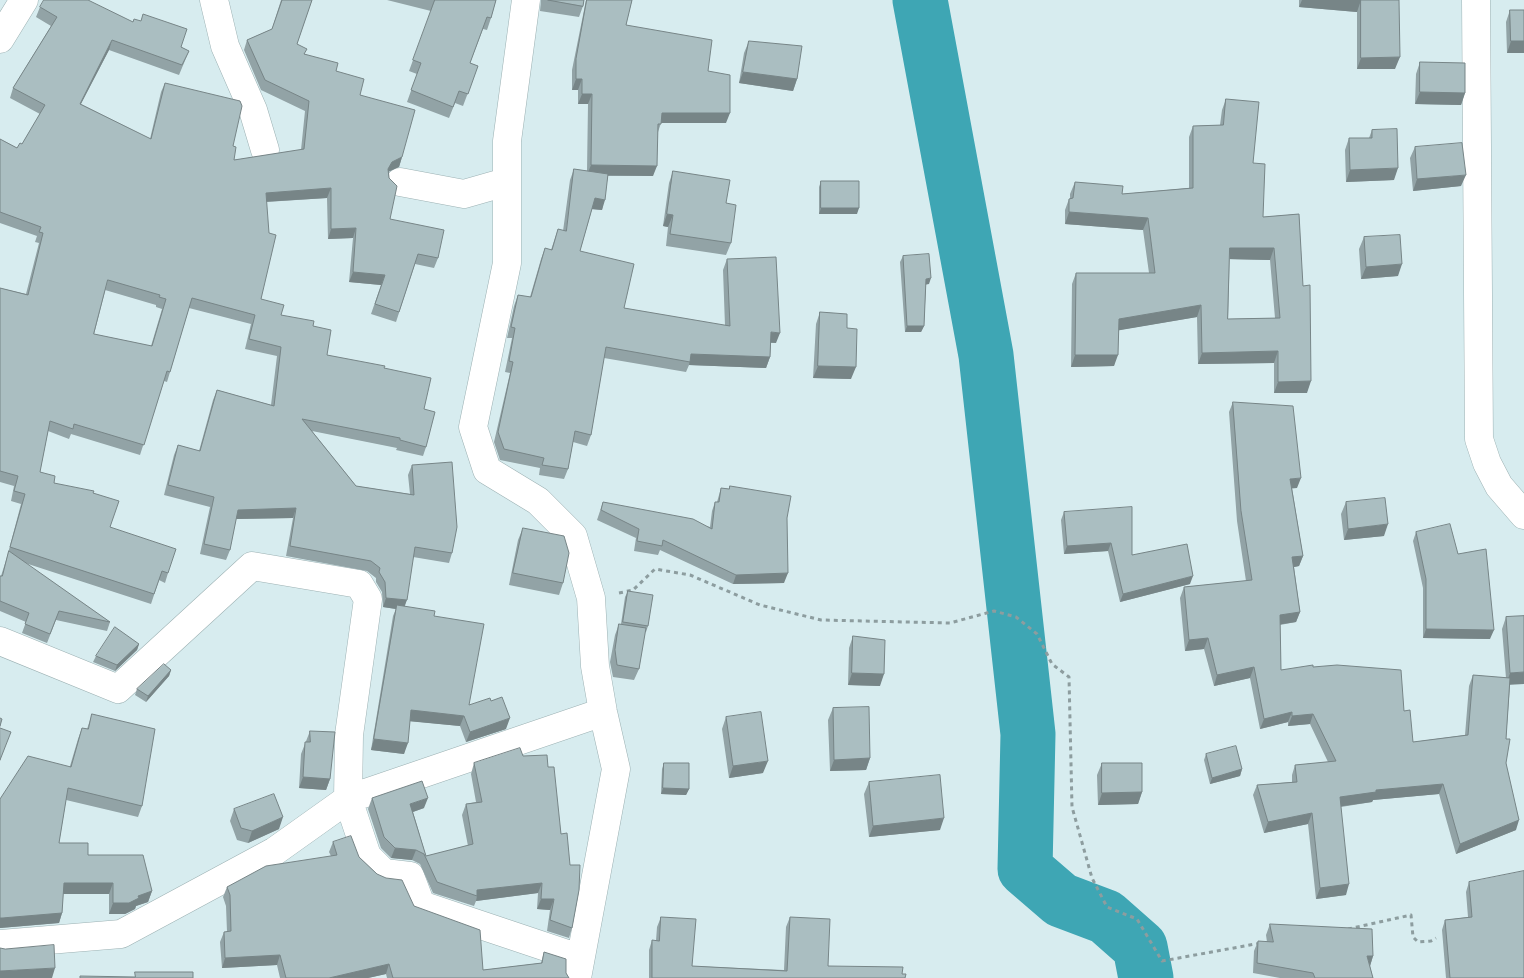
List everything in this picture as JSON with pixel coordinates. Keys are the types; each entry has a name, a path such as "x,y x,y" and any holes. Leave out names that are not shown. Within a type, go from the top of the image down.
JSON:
{"street":[{"path":"0,39 24,0"},
{"path":"214,0 225,46 253,110 265,150"},
{"path":"0,642 118,689 252,566 359,584 368,600 349,735 348,798 367,856 384,873 410,876 421,905 578,968 616,769 595,666 591,598 573,536 538,501 487,470 473,427 507,263 507,141 526,0"},
{"path":"1476,0 1479,439 1487,463 1499,486 1524,515"},
{"path":"400,182 464,194 506,182"},
{"path":"0,944 121,934 275,851 348,798 603,712"}],"path":[{"path":"591,598 633,590 655,569 690,575 760,605 822,620 950,622 994,611 1016,616 1037,634 1052,664 1069,677 1072,807 1092,878 1107,907 1137,919 1162,961 1269,942"},
{"path":"1340,932 1411,915 1414,925 1413,937 1418,942 1431,941 1436,938"}],"building":[{"path":"44,0 88,0 133,22 134,19 141,21 143,14 187,29 181,47 189,51 182,65 112,40 80,104 151,139 165,83 240,101 242,106 233,146 236,147 234,160 304,149 309,101 265,80 247,40 272,29 282,0 312,0 297,44 307,49 304,54 338,63 336,71 364,79 360,95 415,110 402,157 392,162 388,169 389,178 397,186 390,219 444,230 438,258 418,254 399,312 375,304 385,275 353,272 356,228 331,229 331,188 266,193 269,233 276,235 261,299 284,305 281,315 314,321 313,326 331,330 327,355 385,366 384,368 431,378 424,409 435,412 426,447 400,440 400,438 302,419 356,486 414,495 412,465 452,462 457,527 452,553 415,547 407,600 386,598 385,582 379,572 380,568 371,561 290,546 296,508 238,510 230,550 204,544 214,497 168,485 178,445 200,451 217,390 274,406 281,347 249,339 255,315 192,298 170,372 167,371 144,445 74,424 73,429 50,421 40,472 55,476 54,483 94,491 93,493 119,501 110,527 176,549 168,573 162,571 154,594 10,547 25,494 14,491 18,476 0,471 0,288 28,295 43,233 39,232 41,227 0,212 0,139 17,148 20,143 22,144 45,105 13,88 57,17 40,7","holes":["108,280 160,295 159,297 166,299 152,346 94,334"]},
{"path":"435,0 496,0 491,18 487,17 470,63 478,66 468,94 459,91 453,107 411,90 421,63 413,60"},
{"path":"548,0 584,0 583,6"},
{"path":"587,0 632,0 626,25 712,40 708,71 730,75 730,113 662,113 661,124 658,124 657,166 591,165 592,94 582,94 582,79 576,79 576,59"},
{"path":"1361,0 1399,0 1400,57 1361,58"},
{"path":"1510,10 1524,10 1524,41 1511,41"},
{"path":"749,41 802,46 797,79 743,72"},
{"path":"1420,62 1465,63 1465,93 1420,92"},
{"path":"1226,99 1259,102 1253,163 1265,164 1263,217 1299,214 1303,286 1310,285 1311,381 1278,382 1278,351 1202,353 1201,305 1119,319 1118,355 1075,355 1076,273 1155,273 1148,218 1069,212 1069,199 1073,198 1075,182 1123,186 1122,194 1193,188 1193,126 1223,125","holes":["1230,248 1274,248 1280,318 1228,319"]},
{"path":"1397,129 1398,168 1350,170 1349,138 1372,138 1372,130"},
{"path":"1462,143 1466,175 1417,179 1415,147"},
{"path":"574,169 608,174 605,200 595,198 580,251 634,264 624,308 730,326 727,259 776,257 780,333 771,332 770,357 691,354 690,362 606,347 591,435 575,431 568,469 542,465 544,458 504,449 498,432 513,362 509,361 515,328 511,327 518,295 531,297 545,248 552,250 558,229 566,231"},
{"path":"673,171 730,180 726,203 736,205 731,243 670,234 673,215 667,214"},
{"path":"821,181 859,181 859,208 821,208"},
{"path":"1400,235 1402,264 1366,267 1364,237"},
{"path":"929,254 931,278 926,279 924,326 907,326 903,256"},
{"path":"820,312 847,314 847,328 857,329 856,367 818,366"},
{"path":"1233,402 1293,406 1301,478 1290,479 1303,556 1292,557 1300,612 1280,615 1281,670 1313,665 1313,667 1337,665 1401,670 1404,711 1410,710 1413,742 1468,735 1473,675 1510,678 1506,739 1510,739 1506,763 1519,820 1460,844 1443,784 1376,790 1376,792 1340,797 1349,884 1320,888 1312,813 1268,822 1257,785 1297,782 1295,765 1336,761 1313,714 1292,716 1292,712 1264,719 1254,667 1217,675 1208,638 1189,640 1184,587 1252,580 1241,511"},
{"path":"730,486 791,496 787,518 788,573 736,575 663,540 662,546 637,541 639,529 601,510 603,502 693,519 712,529 715,502 719,502 721,488 729,489"},
{"path":"1385,498 1388,524 1348,529 1346,502"},
{"path":"1132,507 1132,555 1187,544 1193,576 1123,594 1111,543 1067,546 1064,512"},
{"path":"1450,524 1458,554 1486,549 1494,630 1426,629 1426,579 1416,532"},
{"path":"523,528 564,536 569,553 563,583 513,573"},
{"path":"9,551 110,622 59,611 50,634 25,624 29,613 0,601 0,576 2,576"},
{"path":"628,591 653,595 648,626 623,622"},
{"path":"397,605 435,611 434,616 484,624 469,705 490,698 491,701 502,697 510,718 470,732 464,716 411,710 408,743 374,739"},
{"path":"1524,616 1524,672 1510,673 1506,617"},
{"path":"619,624 646,628 639,669 617,665 615,650"},
{"path":"115,627 139,644 117,665 96,656"},
{"path":"853,636 885,640 884,674 852,673"},
{"path":"164,664 171,670 148,696 137,689"},
{"path":"869,707 870,758 834,760 833,708"},
{"path":"761,712 768,761 733,766 726,717"},
{"path":"92,714 155,729 142,806 68,788 59,843 88,843 88,855 143,855 152,891 138,896 139,898 129,903 113,903 113,883 64,883 62,913 0,918 0,799 28,756 71,767 82,728 88,729"},
{"path":"0,728 11,732 0,760"},
{"path":"310,731 335,732 330,779 303,777 305,742 310,742"},
{"path":"1236,746 1242,769 1212,778 1206,754"},
{"path":"520,748 523,756 547,755 548,767 554,767 561,834 567,833 570,865 580,865 579,890 572,928 550,920 554,899 541,899 542,883 477,890 477,896 437,882 424,854 416,850 395,848 384,837 372,798 422,781 428,798 410,804 426,856 473,844 466,804 482,802 474,763"},
{"path":"664,763 689,763 689,789 663,788"},
{"path":"1102,763 1142,763 1142,792 1102,793"},
{"path":"940,775 944,818 873,826 869,782"},
{"path":"274,794 283,817 252,831 241,828 234,809"},
{"path":"351,836 359,857 377,874 386,878 402,880 414,906 480,930 483,970 542,963 544,952 566,959 566,973 569,978 393,978 389,964 329,978 286,978 280,955 225,958 224,932 231,931 230,895 227,887 266,866 337,855 333,842"},
{"path":"1524,871 1524,978 1450,978 1445,920 1472,917 1469,882"},
{"path":"661,917 696,919 692,966 787,971 790,917 830,919 828,966 903,967 902,974 906,974 905,978 652,978 652,940 659,941"},
{"path":"1270,924 1372,929 1373,956 1367,956 1373,978 1315,978 1313,973 1257,963 1258,941 1273,942"},
{"path":"54,945 55,968 0,971 0,948"},
{"path":"135,972 193,972 193,978 80,978 80,976 135,977"}],"waterway":[{"path":"920,0 986,355 1028,734 1025,869 1061,900 1106,917 1140,947 1146,978"}]}
